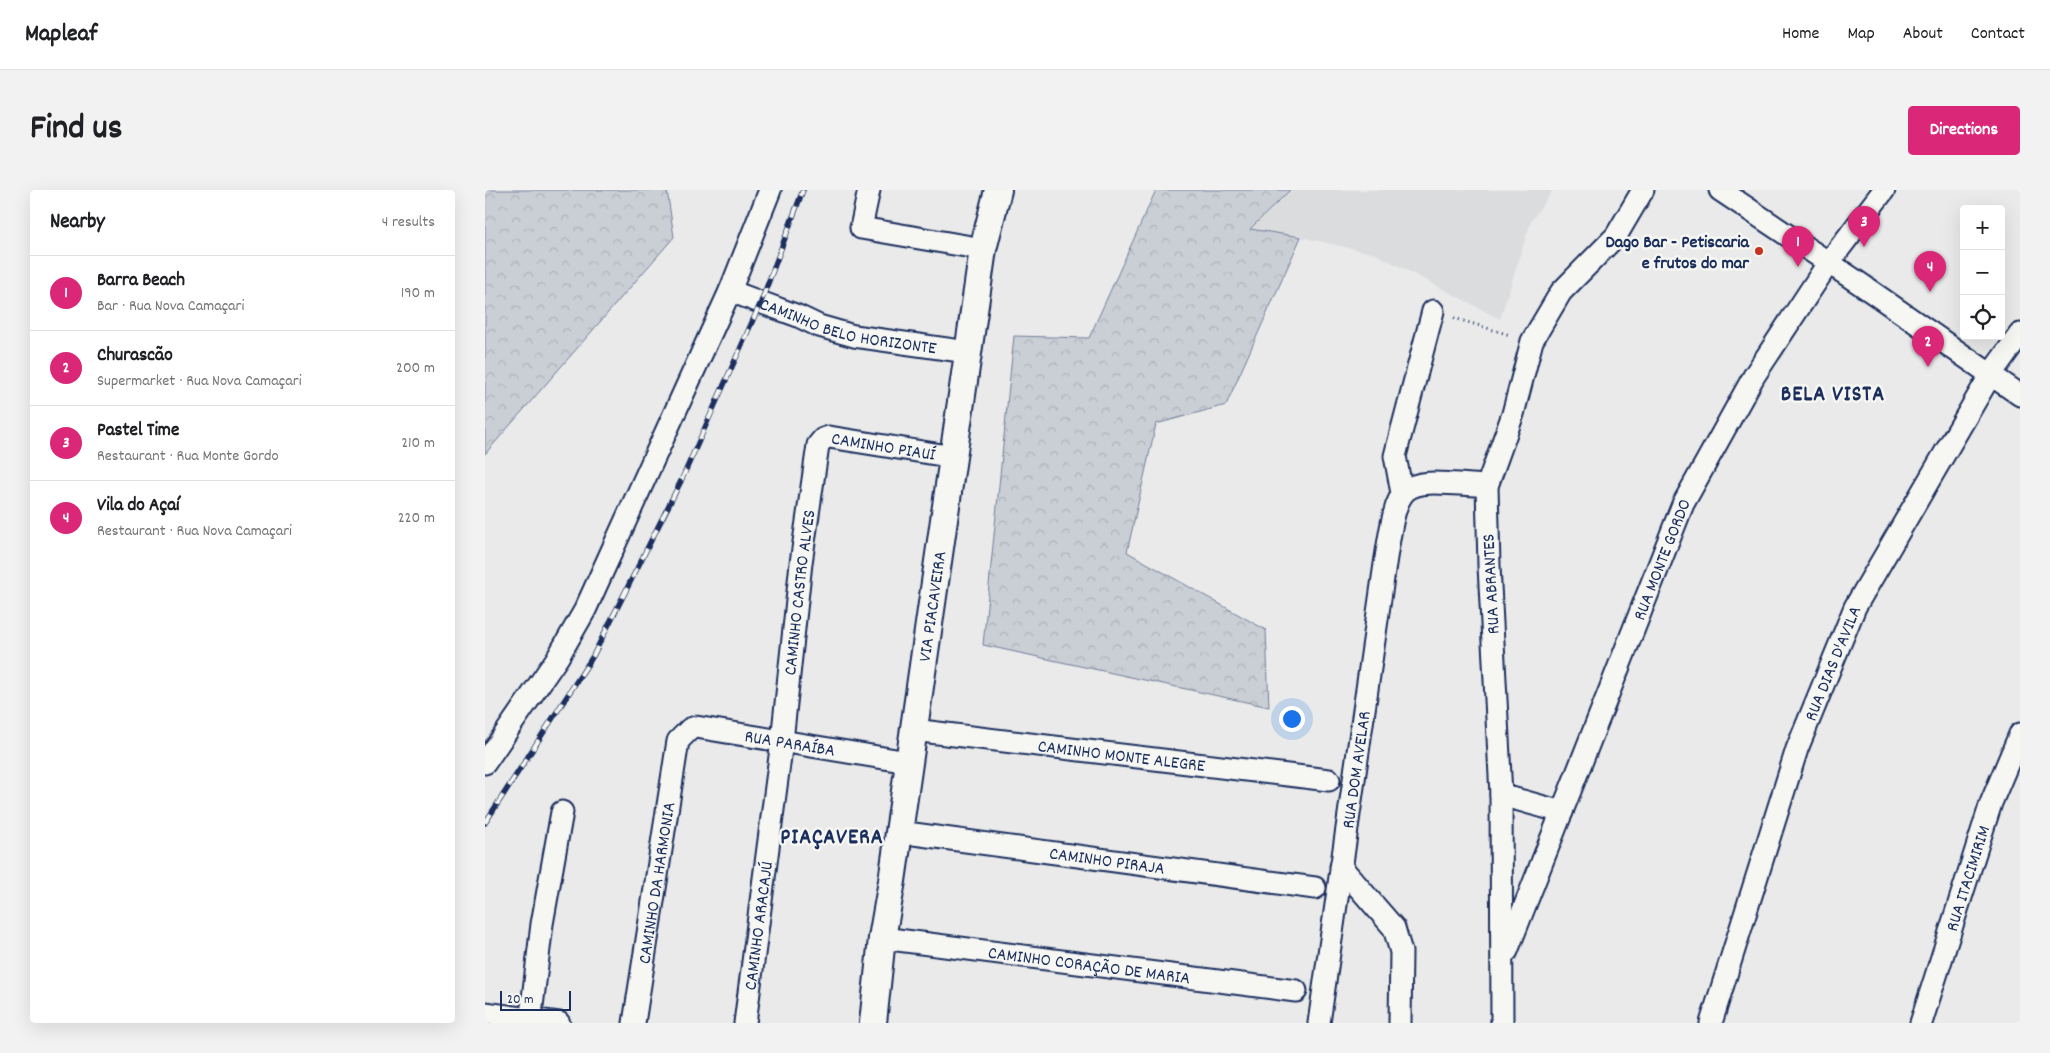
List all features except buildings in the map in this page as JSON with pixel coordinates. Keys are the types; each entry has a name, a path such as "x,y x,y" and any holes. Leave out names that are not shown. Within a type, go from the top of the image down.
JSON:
{"street":[{"path":"485,763 557,657 585,610 730,291 770,190"},
{"path":"869,190 861,228 983,249"},
{"name":"VIA PIACAVEIRA","path":"873,1023 882,938 983,249 999,190"},
{"name":"RUA ABRANTES","path":"1502,1023 1501,795 1489,566 1487,486 1513,414 1532,341 1561,292 1616,236 1643,190"},
{"path":"1720,190 1829,262 2020,395"},
{"name":"RUA MONTE GORDO","path":"1503,960 1562,812 1568,791 1683,504 1754,376 1829,262 1884,190"},
{"name":"CAMINHO BELO HORIZONTE","path":"730,291 798,316 819,326 854,336 968,352"},
{"path":"1433,311 1395,456 1402,492 1413,484 1426,482 1487,486"},
{"name":"RUA DIAS D'AVILA","path":"1711,1023 1797,749 1855,607 1991,374 2020,334"},
{"name":"CAMINHO PIAUÍ","path":"818,446 823,439 829,437 954,457"},
{"name":"CAMINHO CASTRO ALVES","path":"782,741 801,563 818,446"},
{"name":"RUA DOM AVELAR","path":"1319,1023 1392,517 1402,492"},
{"name":"RUA PARAÍBA","path":"677,740 690,729 696,727 908,762"},
{"name":"CAMINHO MONTE ALEGRE","path":"913,730 1329,780"},
{"name":"RUA ITACIMIRIM","path":"1921,1023 1991,803 2020,734"},
{"name":"CAMINHO DA HARMONIA","path":"634,1023 677,740"},
{"name":"CAMINHO ARACAJÚ","path":"745,1023 782,741"},
{"path":"1501,795 1562,812"},
{"path":"530,1021 538,952 562,812"},
{"name":"CAMINHO PIRAJA","path":"899,832 1315,888"},
{"path":"1341,867 1394,928 1401,952 1400,1023"},
{"name":"CAMINHO CORAÇÃO DE MARIA","path":"882,938 1295,991"},
{"path":"485,1013 530,1021 559,1023"}],"path":[{"path":"1433,311 1532,341"}],"shaded area":[{"path":"1290,190 1553,190 1531,221 1500,319 1376,254 1301,237 1250,230"}],"green space":[{"path":"485,190 667,190 674,237 485,454"},
{"path":"1156,190 1290,190 1250,229 1301,237 1226,405 1156,424 1127,552 1266,630 1269,707 983,645 1014,336 1089,338"}],"railway":[{"path":"485,823 593,656 681,481 761,302 803,190"}],"place":[{"name":"Pastel Time","path":"1864,247"},
{"name":"Dago Bar - Petiscaria e frutos do mar","path":"1759,251"},
{"name":"Barra Beach","path":"1798,267"},
{"name":"Vila do Açaí","path":"1930,292"},
{"name":"Churascão","path":"1928,367"}],"district":[{"name":"BELA VISTA","path":"1833,392"},
{"name":"PIAÇAVERA","path":"832,835"}]}
